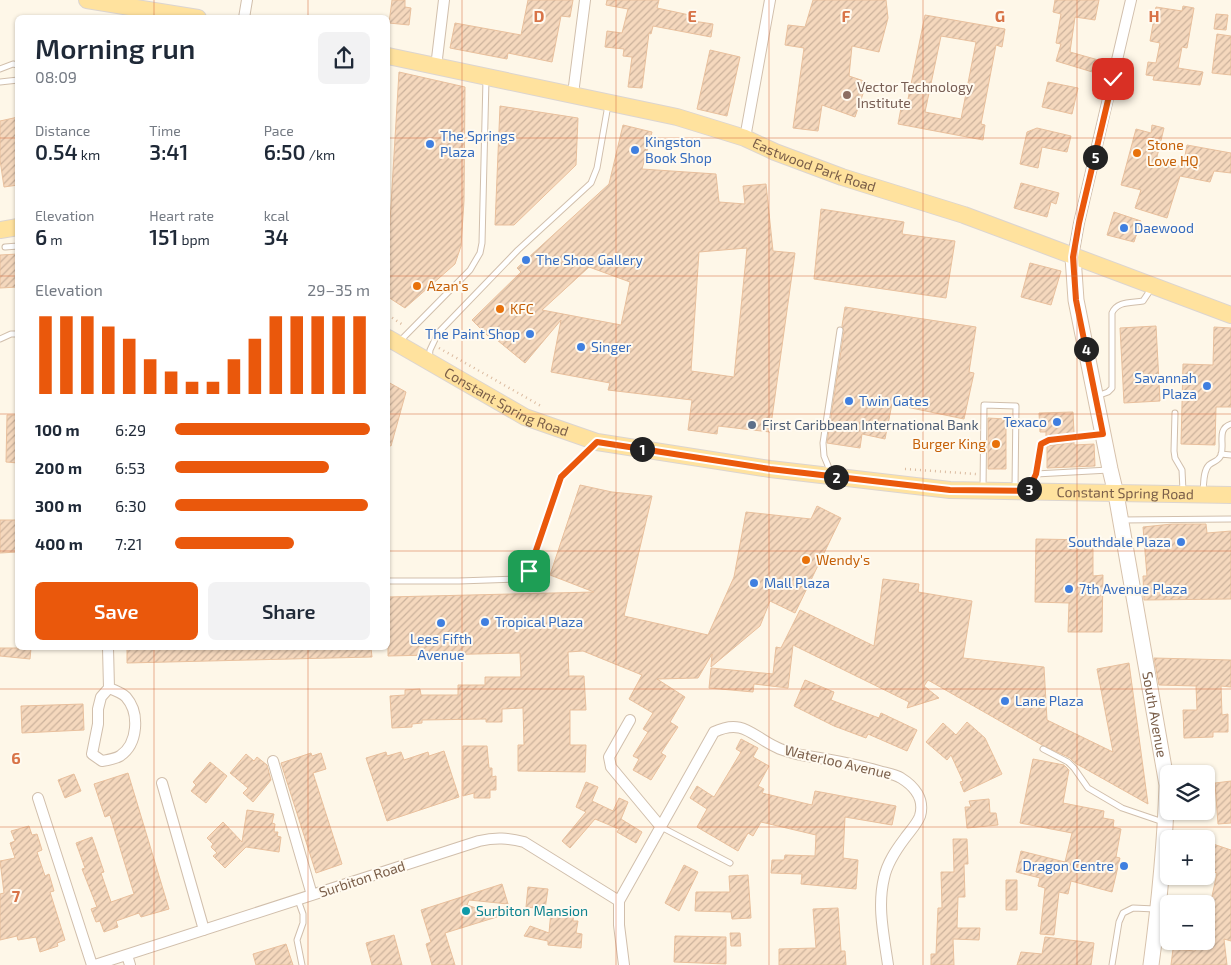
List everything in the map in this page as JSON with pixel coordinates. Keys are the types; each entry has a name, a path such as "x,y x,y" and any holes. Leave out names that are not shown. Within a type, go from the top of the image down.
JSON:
{"main road":[{"path":"87,0 180,15"},
{"name":"Eastwood Park Road","path":"390,56 677,117 745,138 775,152 842,177 964,215 1231,315"},
{"path":"0,230 15,227"},
{"name":"South Avenue","path":"1073,257 1076,300 1121,520 1167,785 1166,822 1151,965"},
{"name":"Constant Spring Road","path":"392,341 525,416 597,442 718,461 950,490 1231,495"}],"street":[{"path":"244,15 247,0"},
{"path":"436,66 444,0"},
{"path":"573,94 585,0"},
{"path":"745,138 770,0"},
{"path":"1073,257 1079,223 1131,0"},
{"path":"108,650 109,688 101,697 92,754 102,761 119,757 131,747 135,732 134,713 125,696 109,688"},
{"path":"630,720 609,762 611,767 661,827"},
{"name":"Waterloo Avenue","path":"624,965 619,925 619,901 714,732 722,727 734,726 745,728 776,747 795,753 899,776 910,784 918,794 921,805 920,816 914,828 889,863 884,876 881,907 888,965"},
{"path":"273,761 312,895"},
{"path":"162,783 204,930"},
{"path":"38,798 94,965"},
{"name":"Surbiton Road","path":"94,965 128,960 204,930 479,841 494,838 509,838 524,842 619,901"}],"lane":[{"path":"0,69 15,64"},
{"path":"392,341 410,330 470,270 480,253 482,243 486,76"},
{"path":"0,82 15,80"},
{"path":"429,362 430,350 438,333 518,250 591,183 595,176 599,159 608,102"},
{"path":"5,247 15,246"},
{"path":"1096,397 1108,392 1112,388 1112,313 1114,307 1120,304 1143,301 1153,286"},
{"path":"832,476 824,456 823,443 840,330"},
{"path":"0,339 15,334"},
{"path":"983,491 984,405 1016,406 1021,491"},
{"path":"1174,414 1174,450 1175,458 1182,470 1183,495"},
{"path":"1203,495 1205,472 1208,466 1216,461 1221,454 1222,432 1228,424 1231,424"},
{"path":"1021,491 1036,474 1041,444 1049,440 1103,434"},
{"path":"390,581 459,582 520,579 524,577 529,571 561,477 597,442"},
{"path":"1221,454 1231,454"},
{"path":"1036,474 1110,470"},
{"path":"1121,520 1231,519"},
{"path":"1043,749 1068,762 1088,788 1122,808 1166,822"},
{"path":"661,827 730,864"},
{"path":"298,900 303,914 303,923 297,940 302,965"},
{"path":"1112,965 1119,922 1123,913 1133,908 1158,909"}],"path":[{"path":"390,316 410,330"},
{"path":"433,344 532,402 548,409"}],"building":[{"path":"392,0 405,0 405,7 411,8 409,25 390,23"},
{"path":"528,0 573,0 570,17 561,16 552,62 508,53 507,59 450,48 455,23 521,35"},
{"path":"607,0 659,0 657,8 694,16 693,21 713,24 711,37 653,26 651,34 649,33 642,88 628,87 632,57 623,56 624,49 605,47 607,31 622,33 628,9 606,5"},
{"path":"813,0 886,0 888,18 879,52 852,46 849,76 867,82 855,117 822,105 818,131 793,128 804,48 785,45 788,25 805,27"},
{"path":"1055,0 1099,0 1095,20 1075,17 1070,52 1102,61 1099,74 1056,61 1061,44 1056,43 1061,14 1053,12"},
{"path":"1183,6 1194,8 1187,48 1182,47 1178,68 1203,72 1200,85 1153,80 1154,76 1146,75 1148,62 1156,63 1160,43 1150,41 1156,7 1182,11"},
{"path":"1216,14 1228,15 1226,30 1214,29"},
{"path":"925,15 1005,29 1002,47 996,45 981,124 985,125 983,140 898,124 901,108 906,109","holes":["941,36 976,42 961,119 925,112"]},
{"path":"1217,34 1231,36 1231,75 1212,73"},
{"path":"710,50 740,57 727,116 697,109"},
{"name":"The Springs Plaza","path":"399,72 465,87 464,201 461,246 455,264 405,308 390,298 390,221"},
{"path":"1048,82 1078,88 1072,114 1042,107"},
{"path":"500,106 578,118 576,165 514,225 495,225"},
{"path":"15,118 15,185 4,187 0,160 0,121"},
{"path":"623,125 652,132 642,169 716,174 719,202 745,204 743,186 766,184 773,251 795,253 770,432 718,426 717,434 688,430 692,400 608,390 610,383 551,372 561,320 525,363 491,335 489,337 472,320 521,272 517,268 609,184","holes":["747,248 734,377 691,371 699,252","589,267 630,282 621,325 542,310"]},
{"path":"1152,125 1164,128 1156,161 1183,167 1187,145 1231,153 1231,173 1214,171 1210,182 1180,176 1167,218 1135,208 1141,190 1121,185 1136,129 1151,133"},
{"path":"1037,128 1071,136 1067,152 1042,147 1038,168 1020,164 1027,132"},
{"path":"1021,183 1059,193 1056,204 1051,202 1047,217 1014,208"},
{"path":"821,209 904,222 902,234 955,241 946,298 814,279"},
{"name":"Daewood","path":"1114,212 1141,221 1134,242 1107,235"},
{"path":"15,254 15,287 0,288 0,255"},
{"path":"1030,263 1061,271 1051,305 1021,297"},
{"path":"845,307 976,327 969,372 974,373 964,419 892,404 885,439 862,434 860,448 827,443 844,331 842,326"},
{"path":"1156,326 1160,401 1124,403 1120,328"},
{"name":"Savannah Plaza","path":"1214,327 1231,328 1231,407 1216,407 1215,445 1181,444 1183,364 1213,365"},
{"path":"390,383 406,392 390,446"},
{"name":"Texaco","path":"1073,412 1074,433 1046,436 1046,432 1040,432 1039,413"},
{"path":"7,415 15,415 15,463 6,462"},
{"name":"Burger King","path":"988,418 1006,419 1006,469 988,469"},
{"name":"Texaco","path":"1074,442 1074,445 1094,444 1095,466 1047,468 1047,446"},
{"path":"580,485 612,492 652,496 624,616 708,635 734,577 746,512 811,519 817,506 841,518 795,613 770,601 760,626 711,667 712,654 698,678 657,679 685,697 670,722 678,727 661,753 666,756 651,780 633,770 639,759 633,756 648,732 643,729 653,713 629,699 642,675 583,651 568,652 569,676 584,676 586,710 570,710 570,745 586,745 585,772 518,771 518,745 524,745 523,708 502,709 502,722 486,722 486,719 422,720 422,723 412,724 412,727 392,728 390,696 405,695 405,690 420,689 421,695 458,695 458,685 485,685 485,677 521,677 520,653 388,656 388,650 390,650 390,597 594,592 550,575"},
{"path":"0,520 15,520 15,552 0,553"},
{"path":"1172,524 1206,524 1207,533 1231,531 1231,599 1144,600 1143,576 1147,576 1143,527"},
{"name":"7th Avenue Plaza","path":"1036,539 1093,540 1093,576 1103,575 1102,632 1068,632 1069,603 1035,602"},
{"name":"Lane Plaza","path":"883,579 919,584 918,592 972,601 963,658 1044,667 1047,720 1113,752 1097,669 1129,663 1148,804 1075,763 1070,758 1042,745 928,680 924,686 939,698 907,708 909,702 793,645 788,688 754,684 753,692 709,688 711,668 773,674 776,647 781,648 800,610 874,646"},
{"path":"0,648 31,650 30,659 0,656"},
{"path":"127,650 371,650 372,657 127,663"},
{"path":"1154,658 1231,660 1231,687 1221,686 1222,715 1228,714 1228,732 1213,732 1213,737 1184,738 1183,710 1197,710 1196,686 1159,685"},
{"path":"805,680 834,692 831,700 879,718 881,713 917,730 907,751 868,734 866,738 834,726 794,706"},
{"path":"83,704 84,730 22,733 21,706"},
{"path":"967,722 985,738 1002,774 964,792 960,782 963,781 951,755 947,760 926,742 943,723 956,735"},
{"path":"741,739 758,748 753,757 769,766 758,786 764,789 762,793 812,805 815,791 896,806 892,825 845,817 843,858 858,860 856,889 801,884 802,874 771,873 772,860 784,860 785,855 815,856 816,835 761,822 753,836 748,833 738,851 697,827 707,809 690,798 697,786 714,797 741,752 736,749"},
{"path":"463,746 487,746 489,768 492,768 492,777 496,776 496,790 490,790 490,798 474,798 474,793 463,796"},
{"path":"444,751 459,797 387,821 366,758 386,752 387,756 401,752 404,760 428,752 429,756"},
{"path":"311,753 312,756 321,753 326,769 313,773 342,864 316,873 281,763"},
{"path":"246,754 254,761 257,757 267,765 271,780 253,802 243,793 248,788 230,773"},
{"path":"1033,759 1064,765 1069,770 1063,803 1104,811 1103,818 1114,820 1113,827 1121,829 1116,857 1120,858 1112,892 1071,881 1068,894 1059,892 1054,935 1040,934 1045,888 1038,886 1040,878 1016,872 1021,851 1065,862 1072,833 1020,823"},
{"path":"210,762 227,776 206,803 191,791 196,785 193,782"},
{"path":"128,773 169,909 141,917 139,913 116,921 118,927 104,932 100,921 96,922 91,909 97,907 82,869 85,868 76,843 92,837 104,872 101,873 111,902 134,894 110,815 105,817 94,784"},
{"path":"74,774 81,791 65,798 58,780"},
{"path":"1231,781 1231,823 1218,824 1215,783"},
{"path":"586,782 598,787 592,801 613,811 619,798 628,802 621,819 642,832 636,843 617,832 619,829 595,819 570,848 562,841 586,812 576,807"},
{"path":"989,799 990,813 996,813 998,825 967,828 965,807 971,807 969,801"},
{"path":"247,810 274,814 272,823 275,824 274,832 278,832 277,836 281,837 279,852 246,847 225,868 213,856 217,853 211,847 213,844 207,838 223,822 242,842"},
{"path":"29,826 32,835 37,834 42,850 37,852 45,876 49,874 54,891 50,892 65,940 57,943 58,946 40,952 36,937 18,940 17,936 0,940 0,894 4,893 0,861 15,858 10,843 15,841 11,831"},
{"path":"953,839 967,839 968,864 964,864 965,897 958,897 957,928 980,928 979,940 953,939 954,965 931,965 931,954 936,954 938,908 942,908 941,872 954,872"},
{"path":"1215,845 1231,850 1231,941 1224,939 1227,965 1171,965 1173,950 1215,950 1215,895 1212,895 1217,873 1215,872"},
{"path":"684,865 698,872 679,911 665,903"},
{"path":"748,875 751,918 732,919 731,912 695,911 696,892 730,892 729,876"},
{"path":"1006,880 1017,880 1017,910 1006,910"},
{"name":"Surbiton Mansion","path":"502,884 508,904 469,900 467,905 500,916 445,933 455,965 432,965 426,944 431,942 421,910"},
{"path":"528,887 548,889 545,909 526,907"},
{"path":"838,908 841,951 845,951 846,965 779,965 779,949 816,948 813,909"},
{"path":"551,911 574,913 573,921 578,921 576,933 582,934 581,948 548,945 548,941 524,936 530,926 549,933"},
{"path":"730,933 740,933 741,946 731,946"},
{"path":"394,935 402,965 372,965 366,943"},
{"path":"675,936 726,937 726,964 674,962"},
{"path":"1045,937 1094,943 1091,965 1017,965 1021,952 1042,954"},
{"path":"286,944 293,965 256,965 253,954"}],"place":[{"name":"Vector Technology Institute","path":"847,95"},
{"name":"The Springs Plaza","path":"430,144"},
{"name":"Kingston Book Shop","path":"635,150"},
{"name":"Stone Love HQ","path":"1137,153"},
{"name":"Daewood","path":"1124,228"},
{"name":"The Shoe Gallery","path":"526,260"},
{"name":"Azan's","path":"417,286"},
{"name":"KFC","path":"500,309"},
{"name":"The Paint Shop","path":"530,334"},
{"name":"Singer","path":"581,347"},
{"name":"Savannah Plaza","path":"1207,386"},
{"name":"Twin Gates","path":"849,401"},
{"name":"Texaco","path":"1057,422"},
{"name":"First Caribbean International Bank","path":"752,425"},
{"name":"Burger King","path":"996,444"},
{"name":"Southdale Plaza","path":"1181,542"},
{"name":"Wendy's","path":"806,560"},
{"name":"Mall Plaza","path":"754,583"},
{"name":"7th Avenue Plaza","path":"1069,589"},
{"name":"Tropical Plaza","path":"485,622"},
{"name":"Lees Fifth Avenue","path":"441,623"},
{"name":"Lane Plaza","path":"1005,701"},
{"name":"Dragon Centre","path":"1124,866"},
{"name":"Surbiton Mansion","path":"466,911"}],"route":[{"path":"529,571 561,477 597,442 770,469 950,490 1028,491 1036,474 1041,444 1049,440 1103,434 1076,300 1073,257 1079,223 1113,79"}]}
